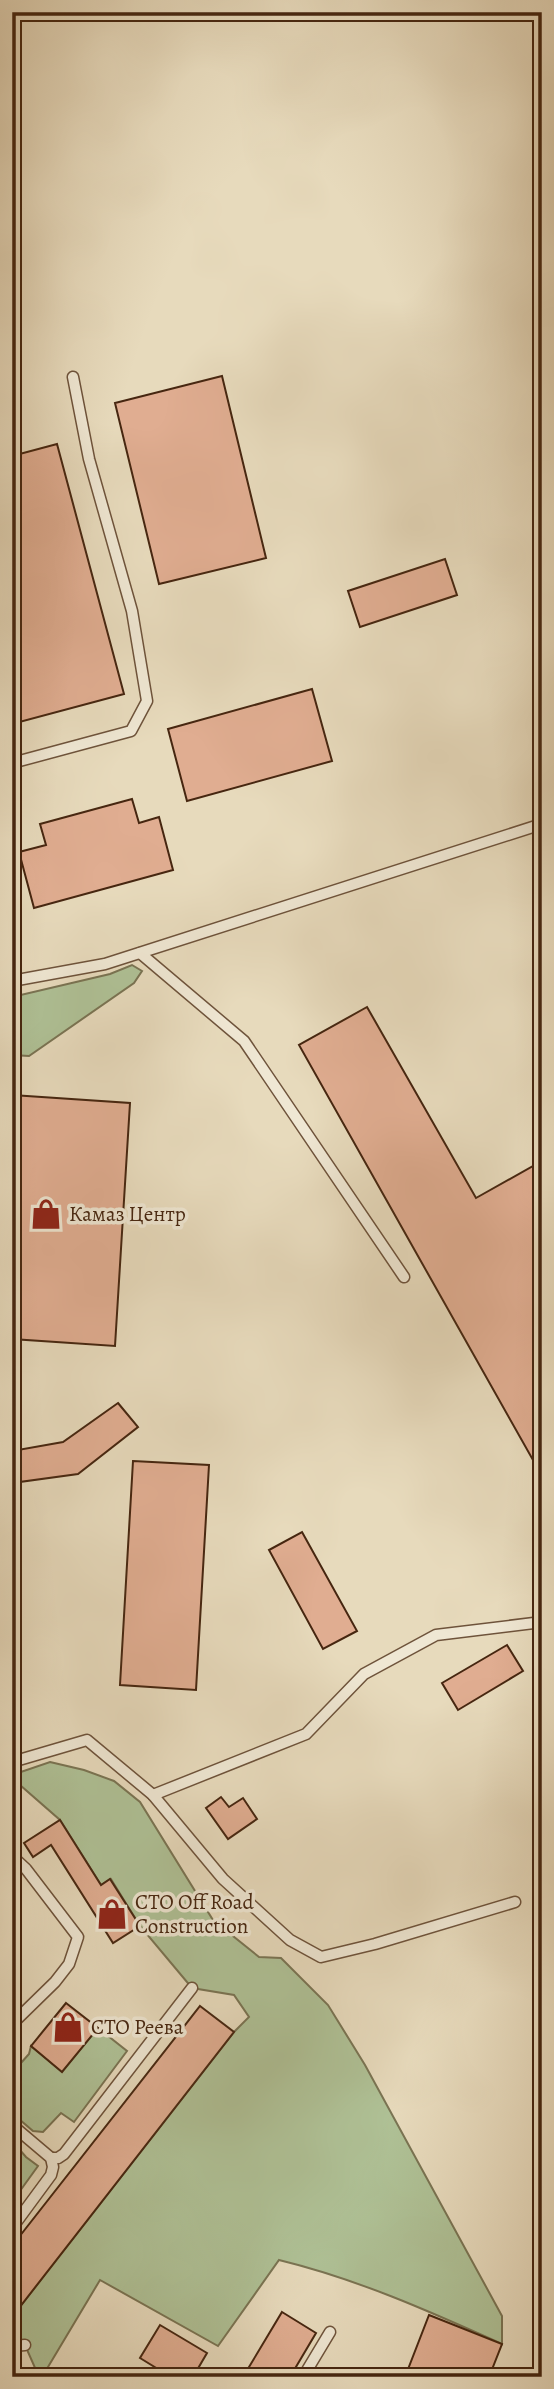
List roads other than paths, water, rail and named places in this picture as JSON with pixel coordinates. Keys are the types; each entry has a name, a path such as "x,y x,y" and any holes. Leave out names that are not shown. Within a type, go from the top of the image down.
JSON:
{"lane":[{"path":"12,763 131,731 147,701 132,611 89,459 73,377"},
{"path":"12,981 105,964 542,824"},
{"path":"140,953 244,1041 404,1277"},
{"path":"153,1795 306,1734 364,1674 436,1635 542,1622"},
{"path":"12,1762 87,1740 153,1795 223,1879 290,1940 321,1957 375,1944 515,1902"},
{"path":"12,1856 26,1869 78,1937 69,1964 55,1982 12,2024"},
{"path":"51,2158 64,2154 192,1988"},
{"path":"12,2125 51,2158 53,2167 51,2175 12,2228"},
{"path":"303,2377 330,2332"},
{"path":"12,2346 26,2345"}],"place":[{"name":"Камаз Центр","path":"46,1214"},
{"name":"СТО Off Road Construction","path":"112,1914"},
{"name":"СТО Реева","path":"68,2027"}]}
